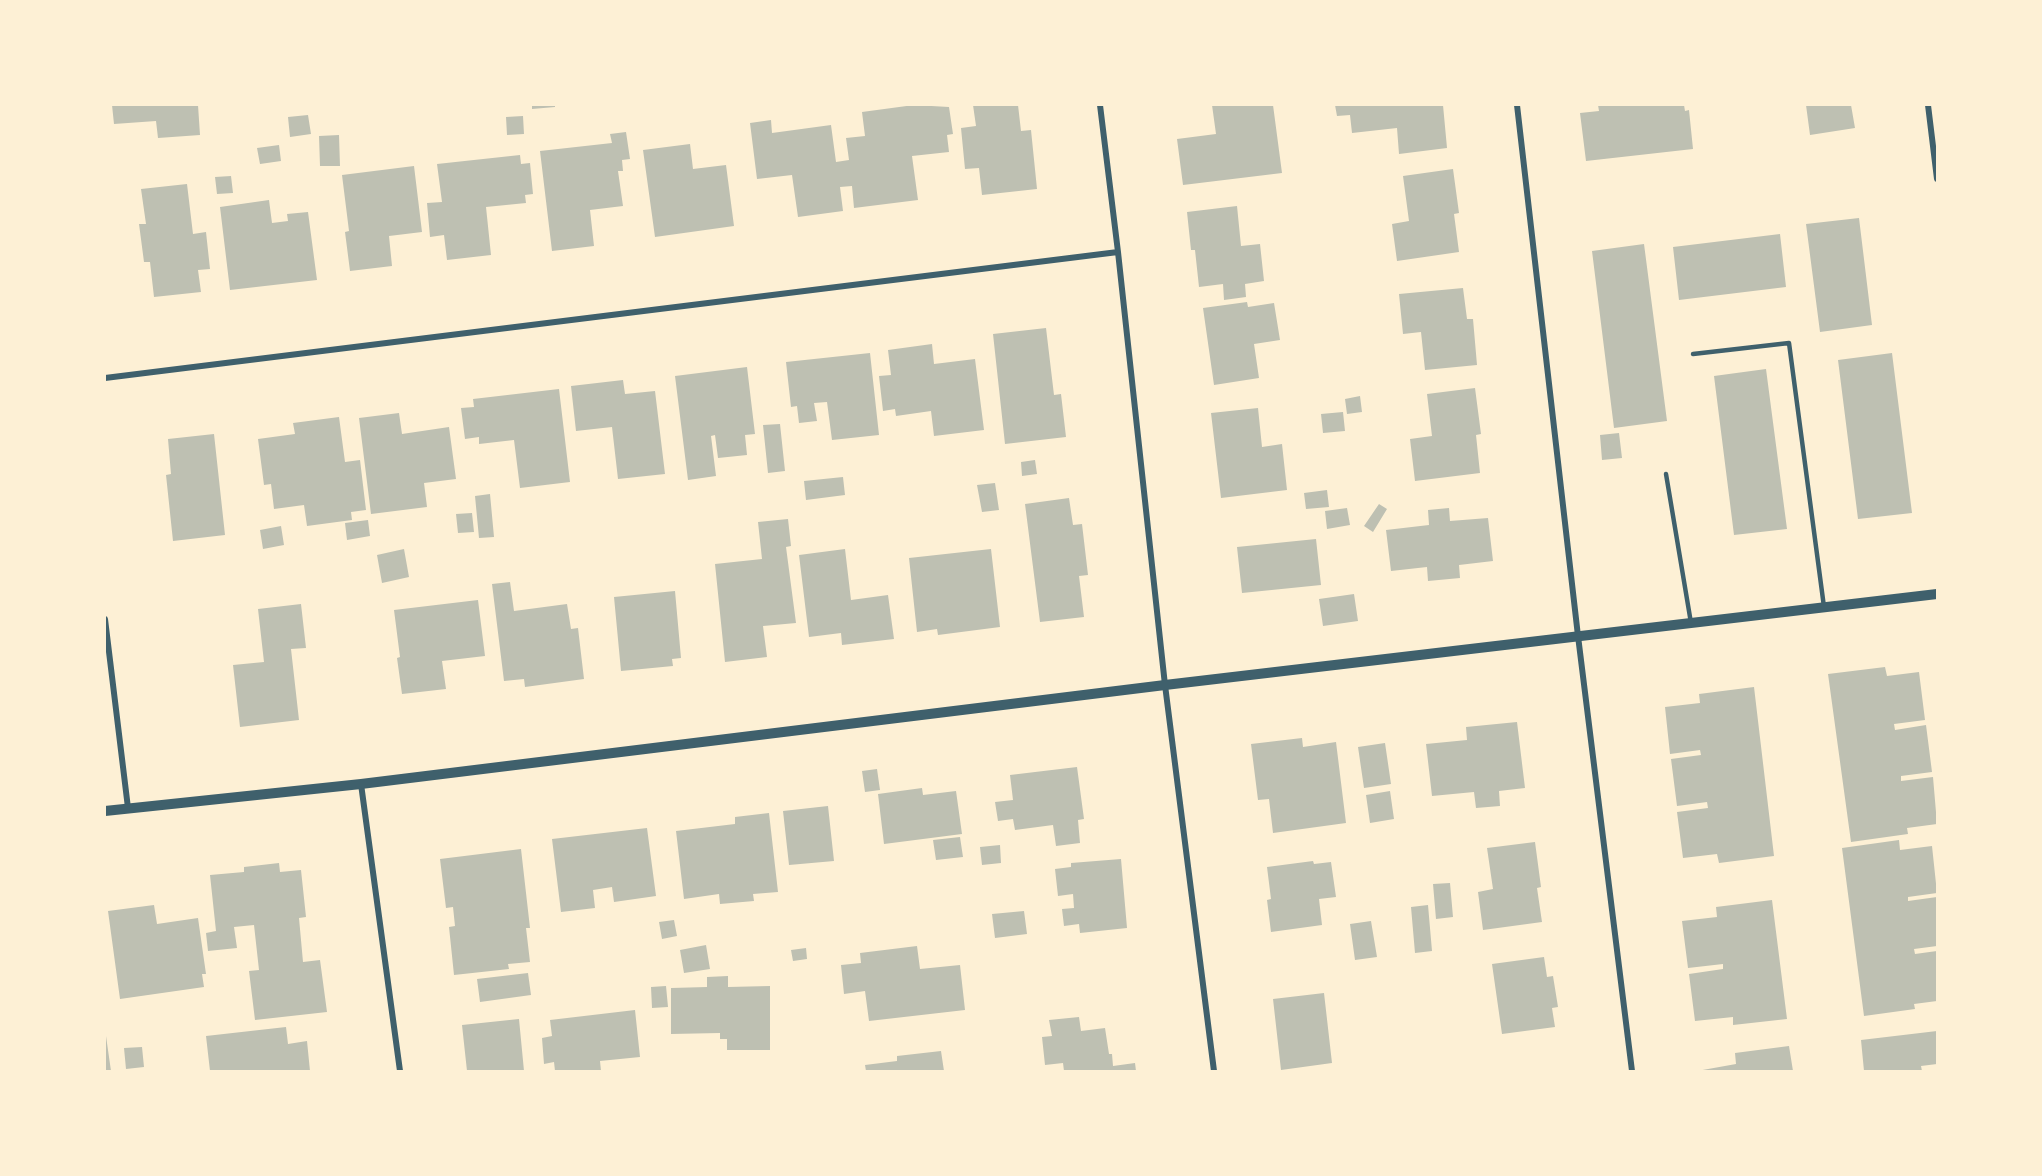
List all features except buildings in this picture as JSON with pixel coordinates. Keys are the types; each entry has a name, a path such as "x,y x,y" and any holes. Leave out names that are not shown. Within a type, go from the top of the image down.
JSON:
{"street":[{"path":"1100,105 1165,685 1214,1071"},
{"path":"1517,105 1578,636 1632,1071"},
{"path":"1928,105 1937,179"},
{"path":"105,378 1118,252"},
{"path":"105,811 361,784 1165,685 1937,594"},
{"path":"105,620 129,808"},
{"path":"361,784 400,1071"}],"lane":[{"path":"1693,354 1789,343 1824,607"},
{"path":"1666,474 1691,623"}]}
